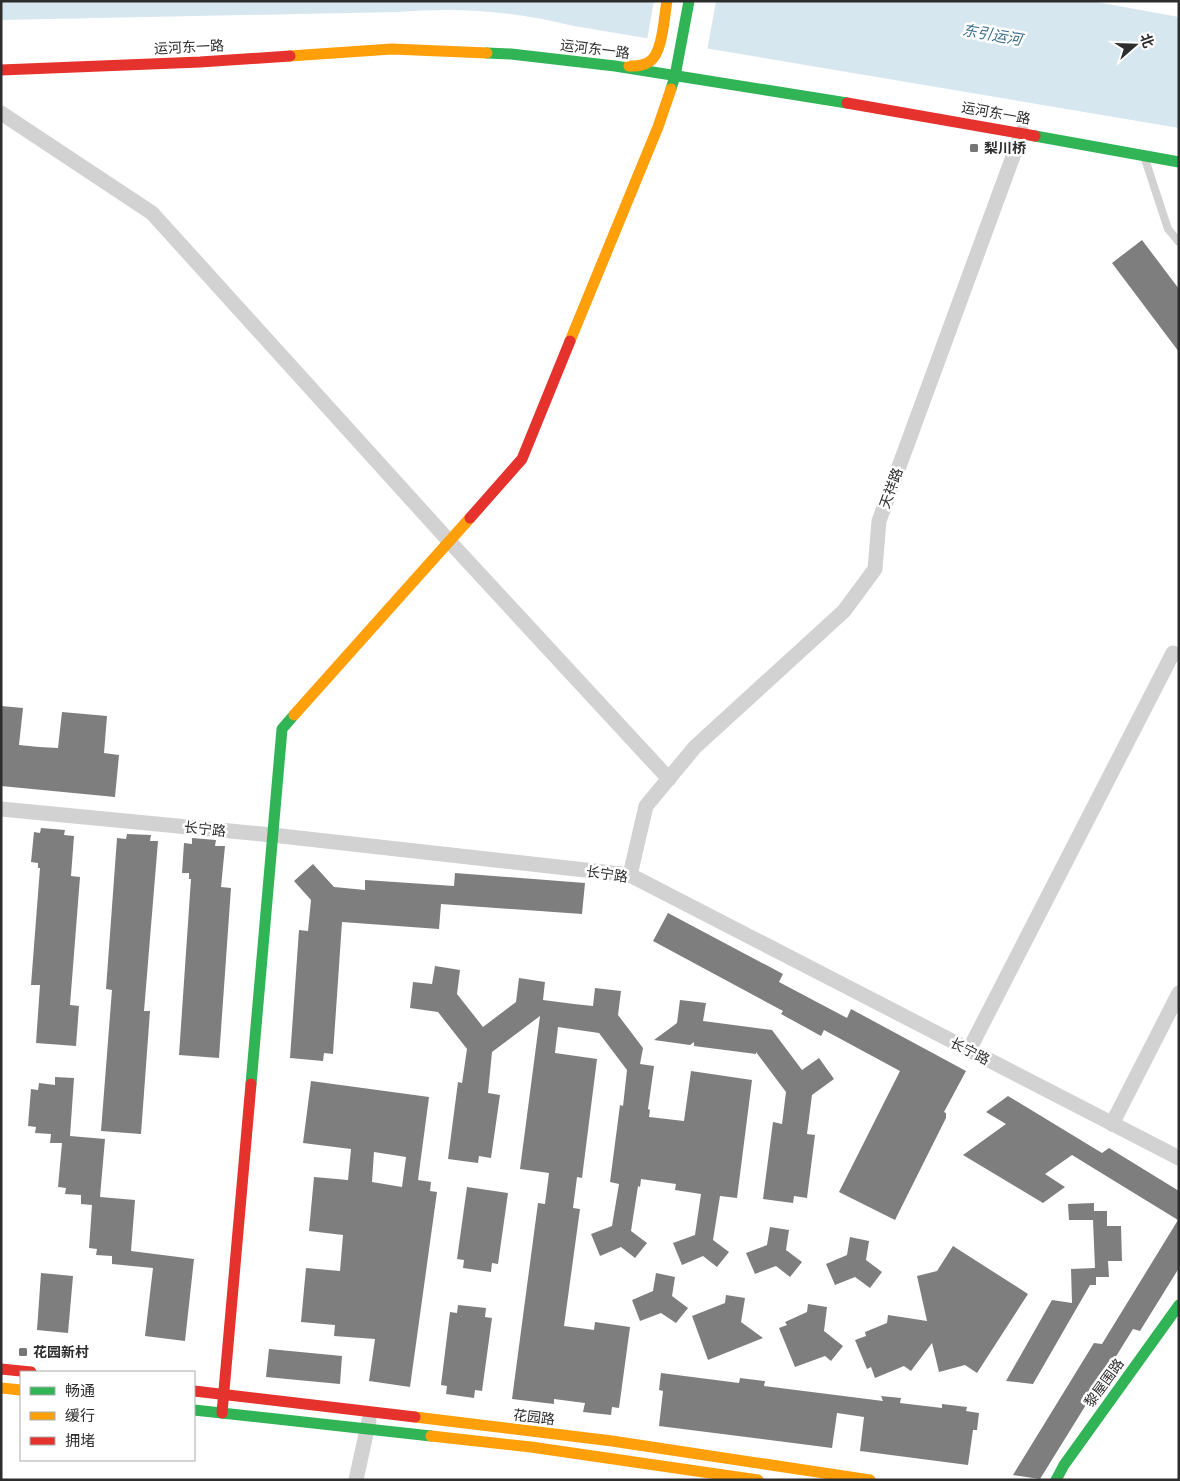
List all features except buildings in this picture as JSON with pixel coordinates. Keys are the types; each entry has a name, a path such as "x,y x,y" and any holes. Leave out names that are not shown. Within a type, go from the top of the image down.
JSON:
{"street":[{"path":"615,66 640,66 655,59 660,44 667,1"},
{"path":"222,1413 282,729 522,459 658,127 675,76 689,1"},
{"name":"运河东一路","path":"1,70 200,62 392,49 511,54 615,66 1022,132 1179,162"},
{"path":"1,113 152,213 449,541 669,779"},
{"name":"天祥路","path":"630,875 646,806 695,747 844,611 875,569 879,521 1022,132"},
{"path":"969,1050 1173,653"},
{"name":"长宁路","path":"1,809 630,875 1179,1158"},
{"path":"1112,1124 1179,993"},
{"name":"黎屋围路","path":"1056,1480 1064,1465 1179,1305"},
{"path":"1,1369 21,1371"},
{"path":"1,1388 20,1390"},
{"name":"花园路","path":"195,1391 612,1442 870,1480"},
{"path":"195,1410 531,1447 758,1480"},
{"path":"356,1480 371,1412"}],"lane":[{"path":"1143,155 1168,229 1179,242"}],"water":[{"name":"东引运河","path":"1,1 1091,1 1179,17 1179,128 508,14 442,10 1,20"}],"pier":[{"path":"654,1 716,1 707,51 647,40"}],"traffic: fast":[{"path":"671,89 689,1"},
{"path":"487,53 615,66 847,103"},
{"path":"1035,136 1179,162"},
{"path":"251,1084 282,729 294,715"},
{"path":"1056,1480 1064,1465 1179,1305"},
{"path":"195,1410 431,1436"}],"traffic: slow":[{"path":"629,66 644,64 654,58 660,43 667,1"},
{"path":"290,56 392,49 487,53"},
{"path":"570,341 658,127 671,89"},
{"path":"294,715 470,518"},
{"path":"1,1388 20,1390"},
{"path":"415,1417 612,1441 870,1480"},
{"path":"431,1436 531,1447 758,1480"}],"traffic: jam":[{"path":"1,70 200,62 290,56"},
{"path":"847,103 1035,136"},
{"path":"470,518 522,459 570,341"},
{"path":"222,1413 251,1084"},
{"path":"1,1369 21,1371"},
{"path":"195,1391 415,1417"}],"place":[{"name":"梨川桥","path":"974,148"},
{"name":"花园新村","path":"23,1352"}]}
